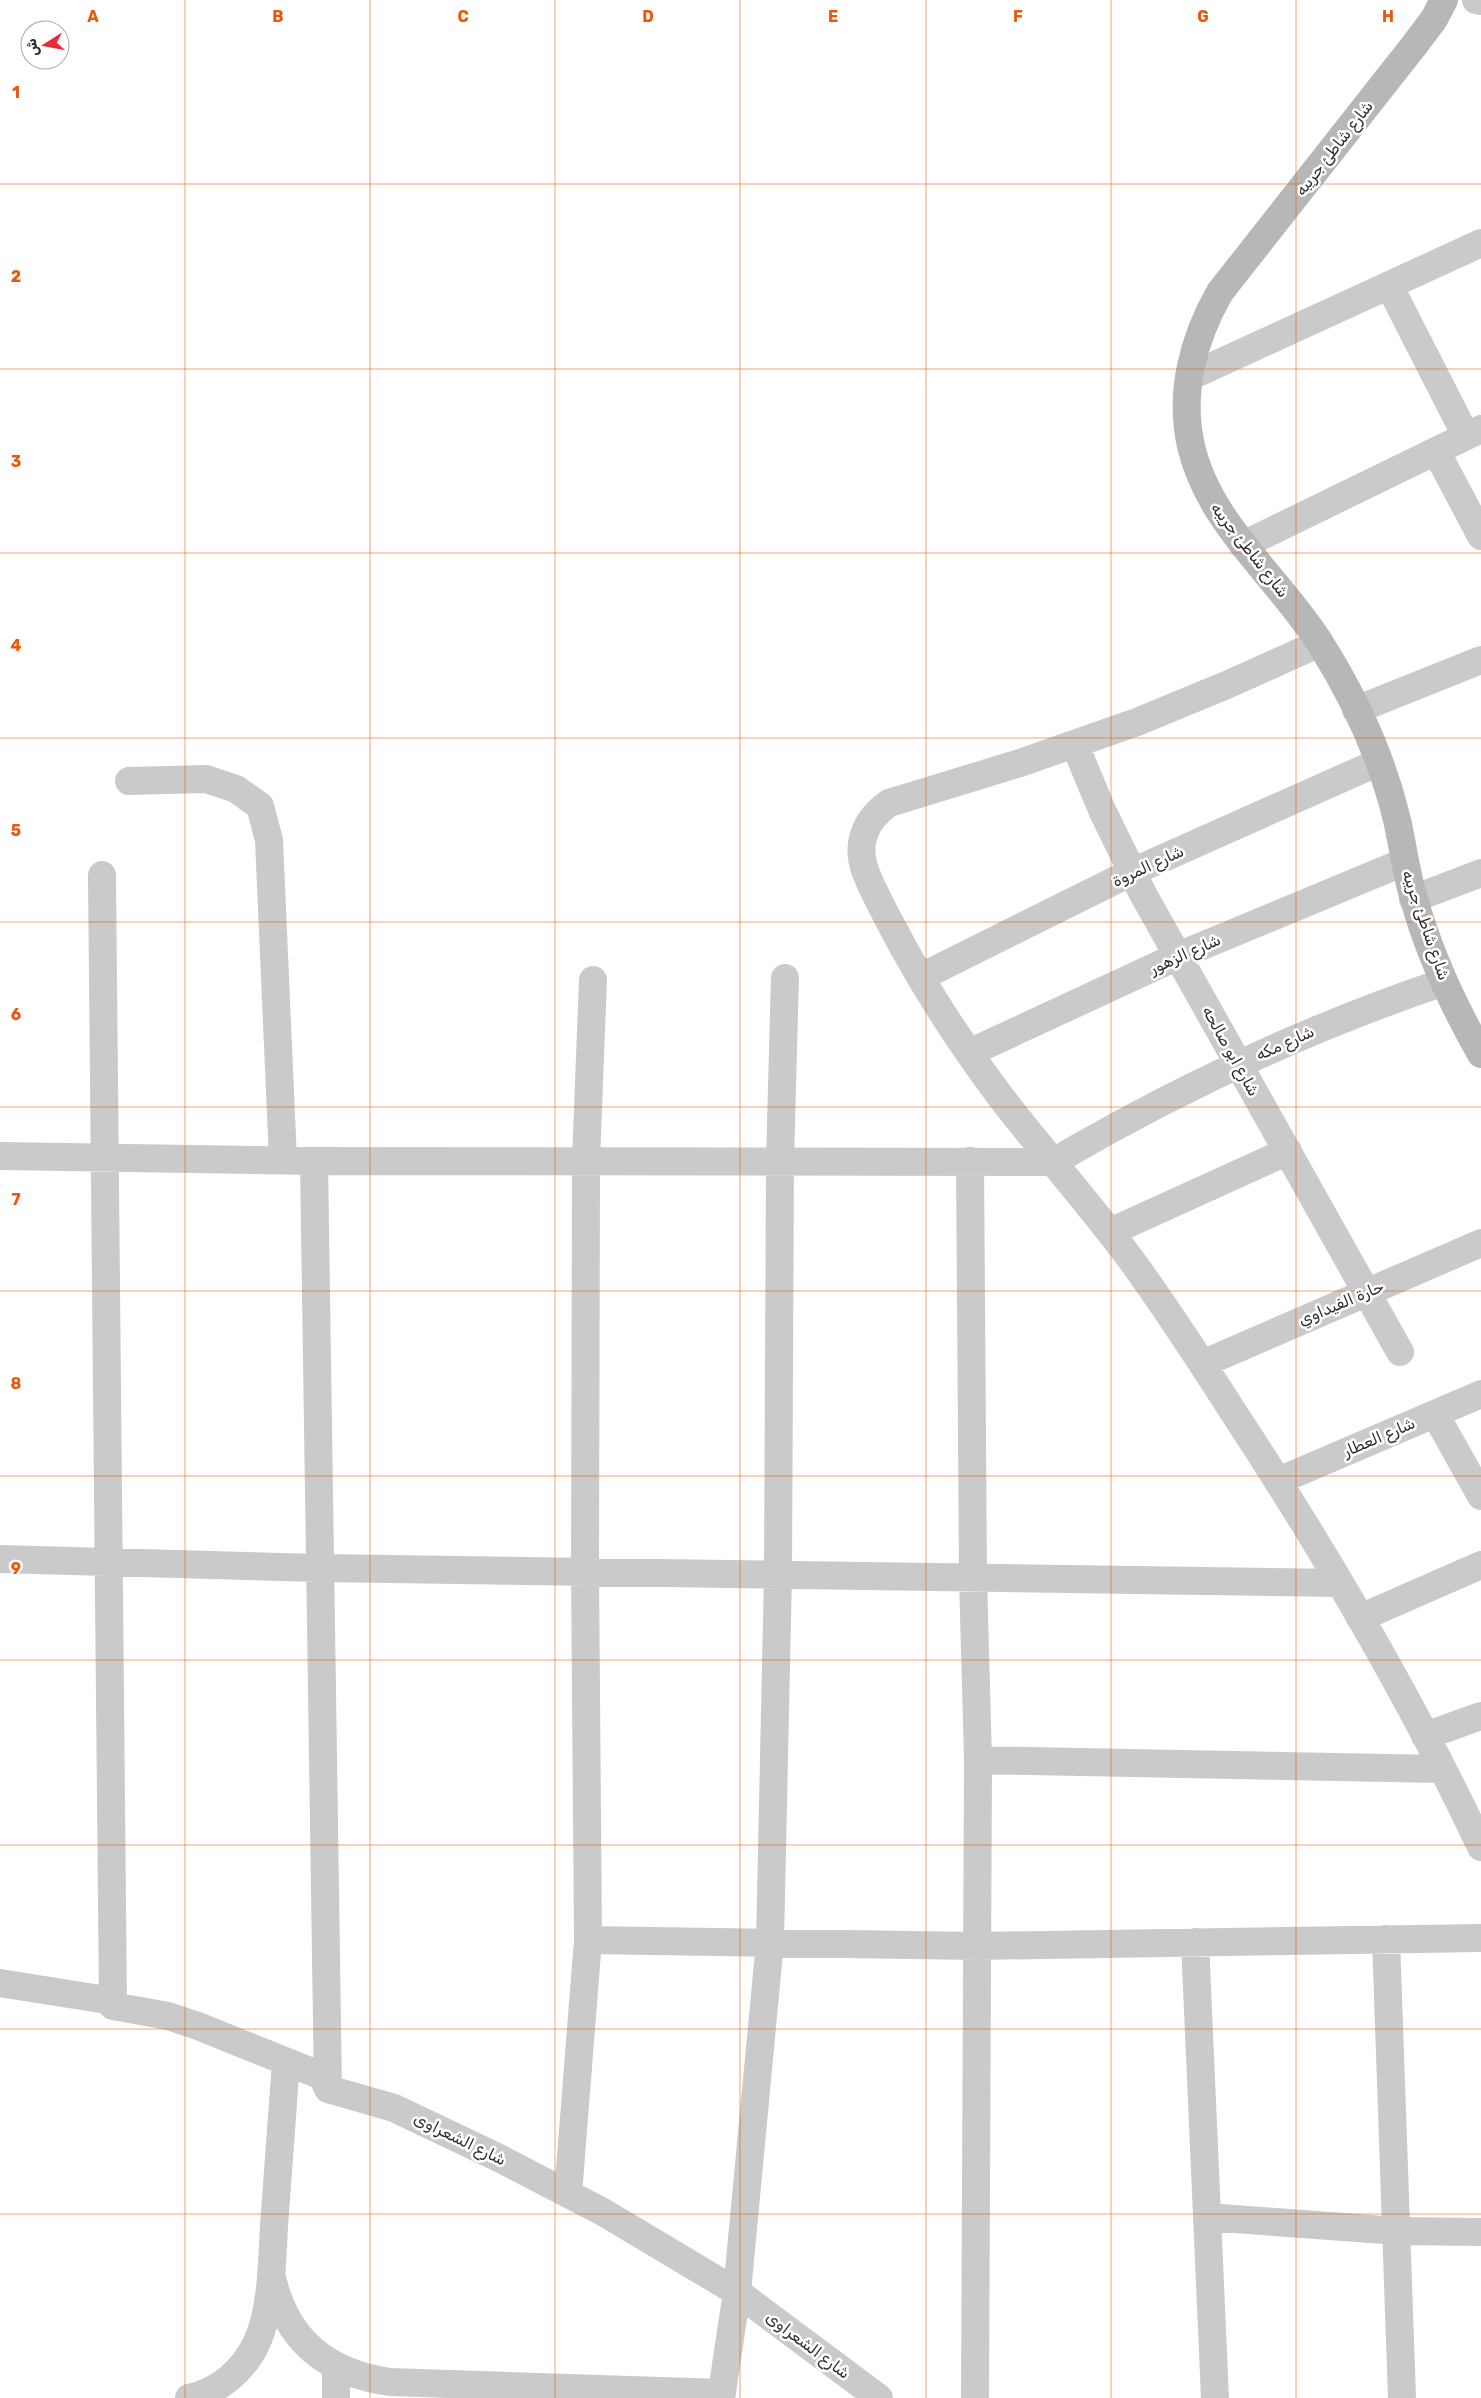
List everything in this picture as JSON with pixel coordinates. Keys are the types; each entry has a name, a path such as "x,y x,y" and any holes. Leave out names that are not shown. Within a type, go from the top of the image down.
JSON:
{"street":[{"name":"شارع شاطئ جريبه","path":"1444,0 1434,19 1416,43 1220,292 1200,333 1189,377 1188,423 1190,445 1197,468 1216,509 1243,545 1288,598 1320,643 1356,710 1379,762 1397,821 1404,862 1414,899 1444,982 1481,1054"},
{"path":"1476,0 1481,1"},
{"path":"1189,377 1481,243"},
{"path":"1243,545 1473,433 1389,285"},
{"path":"1436,451 1481,536"},
{"path":"1320,643 1183,704 1075,745 898,799 881,809 868,825 861,855 867,875 920,977 969,1053 1110,1232 1202,1364 1278,1481 1360,1618 1425,1736 1481,1847"},
{"path":"1356,710 1481,660"},
{"name":"شارع ابو صالحه","path":"1075,745 1102,810 1132,872 1400,1352"},
{"name":"شارع المروة","path":"920,977 1132,872 1379,762"},
{"path":"129,781 206,779 236,789 260,806 269,840 283,1160"},
{"name":"شارع الزهور","path":"969,1053 1178,956 1404,862"},
{"path":"1414,899 1481,873"},
{"path":"102,875 113,2006"},
{"path":"271,2272 280,2306 288,2320 309,2347 336,2367 353,2375 390,2382 721,2396 737,2292 770,1942 778,1574 780,1161 785,978"},
{"path":"568,2194 588,1940 584,1570 586,1160 593,980"},
{"name":"شارع مكه","path":"1053,1162 1144,1110 1238,1064 1340,1020 1444,982"},
{"path":"1110,1232 1288,1151"},
{"path":"0,1156 314,1161 1053,1162"},
{"path":"314,1161 328,2089"},
{"path":"970,1161 973,1577 978,1760 975,2398"},
{"name":"حارة الفيداوي","path":"1202,1364 1481,1243"},
{"name":"شارع العطار","path":"1278,1481 1481,1394"},
{"path":"1435,1414 1481,1496"},
{"path":"0,1559 320,1568 584,1570 1340,1583"},
{"path":"1360,1618 1481,1565"},
{"path":"1425,1736 1481,1716"},
{"path":"978,1760 1442,1769"},
{"path":"588,1940 977,1946 1481,1938"},
{"path":"1386,1939 1398,2231 1402,2398"},
{"path":"1195,1942 1215,2398"},
{"path":"0,1983 107,2000 113,2006 176,2019 228,2037 322,2076 328,2089"},
{"path":"189,2398 212,2390 231,2377 246,2361 258,2341 264,2320 271,2272 286,2062"},
{"name":"شارع الشعراوى","path":"328,2089 394,2108 499,2158 568,2194 737,2292 879,2398"},
{"path":"1207,2217 1398,2231 1481,2232"},
{"path":"336,2367 336,2398"}]}
